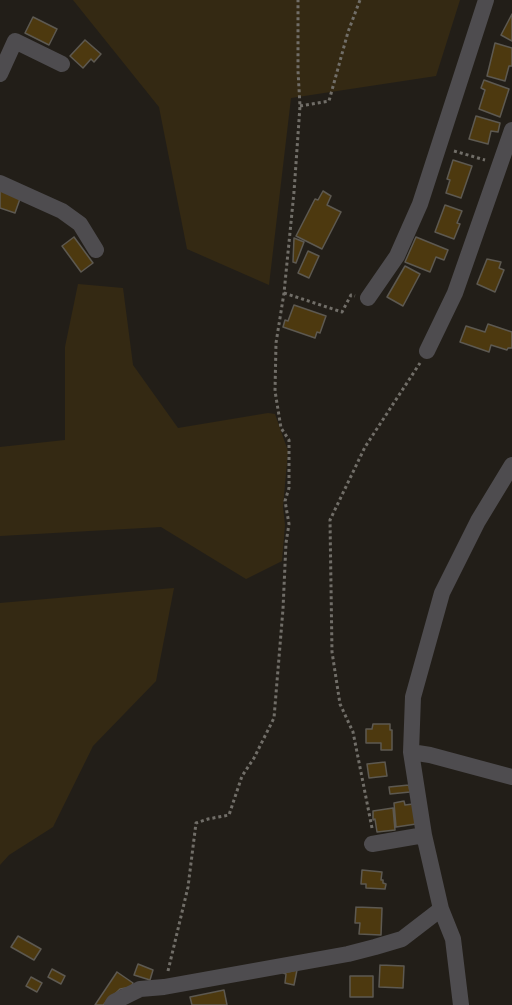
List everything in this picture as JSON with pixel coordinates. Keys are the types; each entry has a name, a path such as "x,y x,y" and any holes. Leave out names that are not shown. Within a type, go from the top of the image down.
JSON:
{"street":[{"path":"368,298 397,256 420,204 486,0"},
{"path":"0,74 15,41 62,64"},
{"path":"427,351 455,293 512,130"},
{"path":"0,183 62,211 80,224 96,250"},
{"path":"461,1005 453,939 441,909 424,836 411,752 413,697 442,593 478,521 512,465"},
{"path":"411,752 512,777"},
{"path":"372,844 424,836"},
{"path":"112,1005 140,988 164,987 348,954 375,947 402,939 441,909"}],"path":[{"path":"164,987 188,887 196,823 229,815 242,776 254,758 274,718 289,524 285,501 289,488 289,440 281,428 275,391 276,343 284,293 300,106 298,0"},
{"path":"300,106 329,101 348,32 360,0"},
{"path":"438,147 500,164"},
{"path":"284,293 342,312 351,295 368,298"},
{"path":"372,844 372,827 353,732 340,704 332,652 330,520 365,447 427,351"}],"shaded area":[{"path":"73,0 460,0 436,76 291,98 269,285 187,249 159,107"},
{"path":"78,284 123,288 133,365 178,428 268,413 275,414 288,451 283,507 285,525 282,561 246,579 161,527 0,536 0,447 65,440 65,347"},
{"path":"174,588 156,681 93,746 53,827 9,855 0,865 0,603"}],"building":[{"path":"512,14 512,41 501,35"},
{"path":"33,17 57,29 49,45 25,33"},
{"path":"85,40 101,54 94,62 91,59 83,68 70,56"},
{"path":"495,43 512,48 512,66 509,66 505,81 487,76"},
{"path":"484,80 509,89 500,117 479,109 485,90 481,88"},
{"path":"476,116 500,123 498,132 491,131 488,144 469,139"},
{"path":"453,160 472,166 461,198 446,193 450,180 447,179"},
{"path":"0,188 21,196 15,213 0,208"},
{"path":"323,191 331,196 327,205 341,212 322,249 296,236 315,199 318,200"},
{"path":"445,205 462,211 454,239 435,232"},
{"path":"74,237 93,263 81,272 62,246"},
{"path":"416,237 448,250 444,260 436,257 430,272 405,262"},
{"path":"294,238 304,242 296,263 293,262"},
{"path":"308,251 319,256 309,278 298,273"},
{"path":"487,259 501,262 499,268 504,270 495,292 477,284"},
{"path":"405,266 420,274 403,306 387,297"},
{"path":"294,305 326,316 320,333 317,332 315,338 283,327"},
{"path":"488,324 512,332 512,348 507,350 491,345 489,352 460,342 466,326 485,332"},
{"path":"373,724 390,724 392,750 381,750 381,743 366,743 366,729 372,729"},
{"path":"385,762 387,776 369,778 367,764"},
{"path":"409,785 410,792 390,794 389,787"},
{"path":"404,801 405,805 413,804 416,824 396,827 394,803"},
{"path":"393,808 395,830 377,832 373,811"},
{"path":"362,870 382,872 381,880 386,884 385,889 366,888 366,884 361,884"},
{"path":"356,907 382,908 381,935 359,934 360,923 355,923"},
{"path":"18,936 41,949 34,960 11,947"},
{"path":"138,964 153,970 150,980 134,975"},
{"path":"380,965 404,966 403,988 379,987"},
{"path":"52,969 65,976 61,984 48,977"},
{"path":"297,970 294,985 285,983 286,974 283,973"},
{"path":"117,972 133,983 131,987 120,989 103,1005 95,1005"},
{"path":"350,976 373,976 373,997 350,997"},
{"path":"31,977 42,983 37,992 26,986"},
{"path":"224,990 227,1005 192,1005 190,997"}]}
